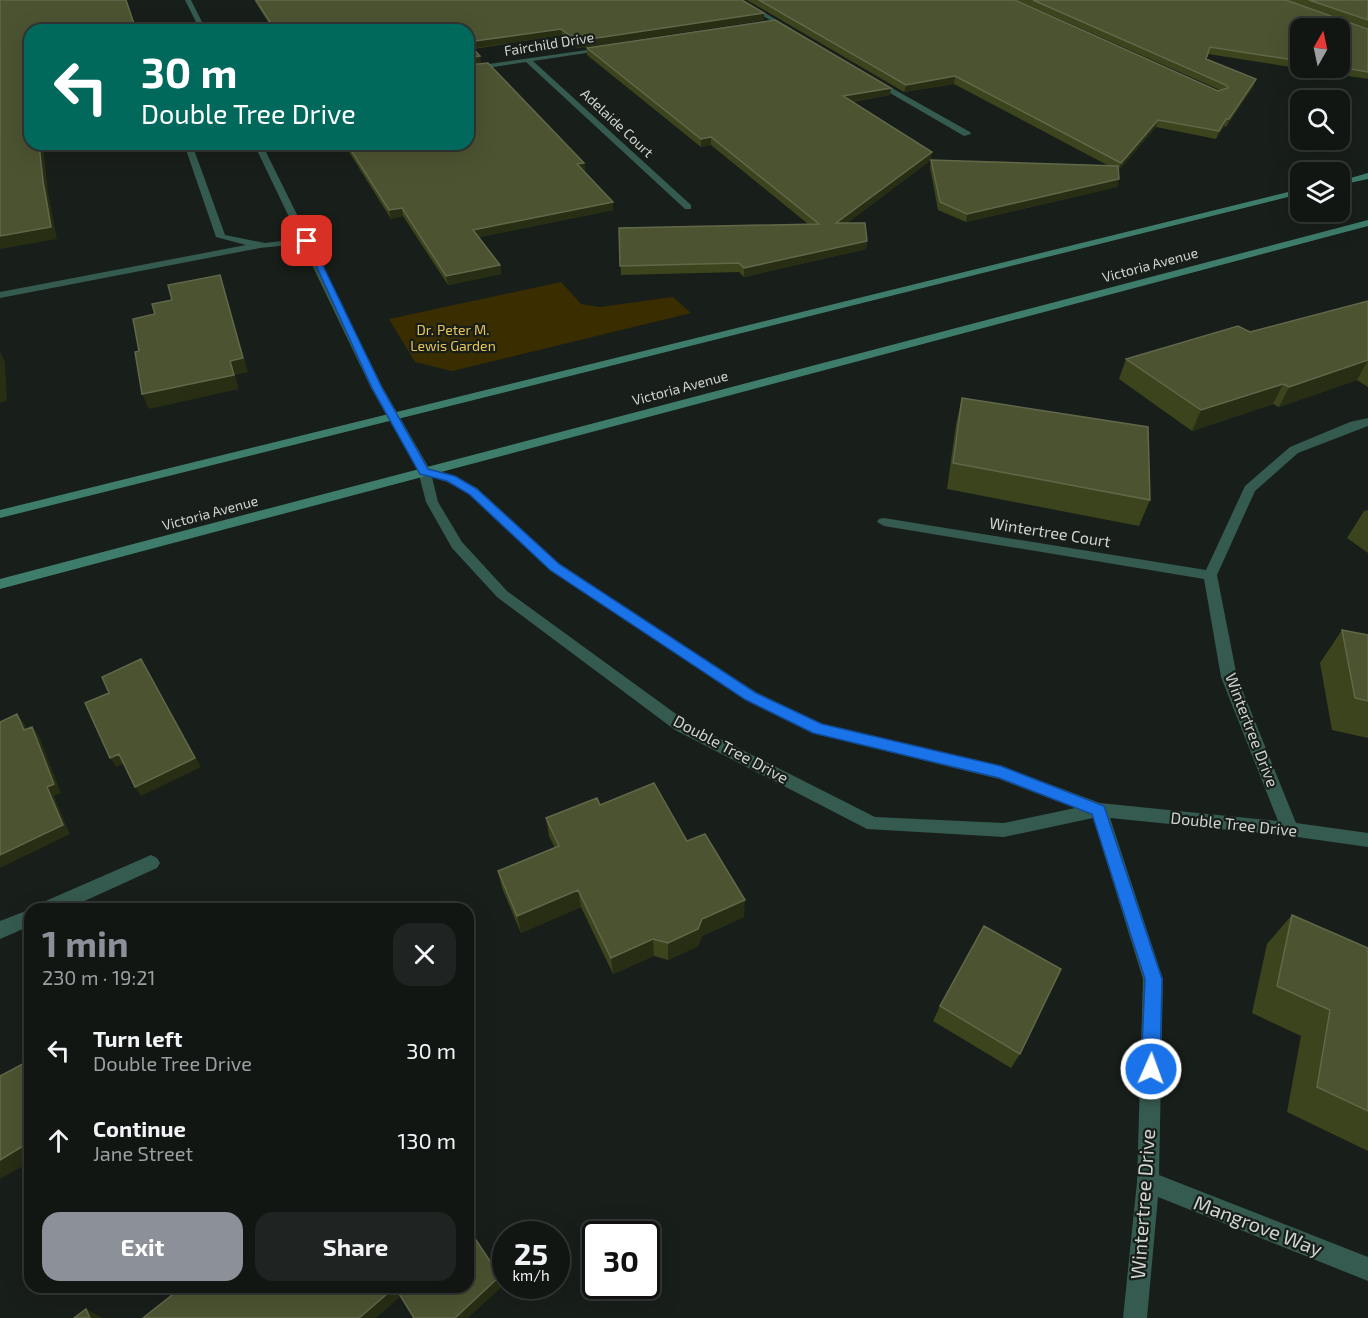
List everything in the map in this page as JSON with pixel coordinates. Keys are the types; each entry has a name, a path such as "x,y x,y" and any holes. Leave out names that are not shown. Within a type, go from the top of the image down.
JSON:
{"main road":[{"path":"1350,180 1368,176"},
{"path":"0,514 1290,194"},
{"name":"Victoria Avenue","path":"0,584 1368,223"}],"street":[{"path":"188,0 200,24"},
{"path":"739,0 796,34"},
{"path":"764,24 775,22"},
{"name":"Fairchild Drive","path":"474,68 610,47"},
{"name":"Adelaide Court","path":"528,60 688,207"},
{"path":"866,75 967,134"},
{"path":"190,150 221,237 260,245"},
{"name":"Double Tree Drive","path":"261,150 392,417 424,471 432,502 457,544 502,594 681,726 873,824 1004,830 1099,810"},
{"path":"0,294 260,245 307,241"},
{"path":"1210,575 1249,489 1294,450 1354,425 1368,423"},
{"name":"Double Tree Drive","path":"424,471 451,479 473,491 555,567 751,696 819,729 1001,772 1099,810 1290,829 1368,840"},
{"name":"Wintertree Court","path":"884,522 1210,575"},
{"name":"Wintertree Drive","path":"1210,575 1229,677 1290,829"},
{"name":"Wintertree Drive","path":"1099,810 1153,979 1148,1182 1135,1318"},
{"path":"61,903 151,863"},
{"path":"0,930 24,920"},
{"name":"Mangrove Way","path":"1148,1182 1368,1269"}],"green space":[{"name":"Dr. Peter M. Lewis Garden","path":"561,282 581,304 600,307 673,297 691,313 452,371 415,362 389,319"}],"building":[{"path":"0,0 126,0 134,24 24,24 24,150 40,150 51,227 0,236"},
{"path":"256,0 742,0 764,13 577,41 561,29 474,41 474,24 271,24"},
{"path":"759,0 1015,0 1218,91 1228,88 1226,85 1033,0 1286,0 1337,18 1290,18 1290,59 1210,47 1206,59 1256,79 1229,119 1226,119 1219,131 1158,120 1121,163 955,76 906,85"},
{"path":"1309,0 1368,0 1368,20"},
{"path":"775,20 891,88 843,96 932,152 836,223 865,223 867,241 744,268 739,263 620,266 619,228 819,224 711,137 701,139 587,48"},
{"path":"1350,23 1368,29 1368,72 1350,69"},
{"path":"488,63 584,163 577,164 613,202 473,230 500,265 446,276 402,208 389,210 351,150 474,150 474,64"},
{"path":"931,160 1118,166 1119,179 967,214 940,202"},
{"path":"220,275 243,358 230,361 234,375 142,394 135,352 139,351 133,319 155,314 152,304 172,300 168,285"},
{"path":"1368,301 1368,360 1289,387 1283,384 1201,410 1126,359 1238,326 1250,332"},
{"path":"962,398 1148,427 1150,500 953,463"},
{"path":"1342,630 1368,635 1368,701 1355,698"},
{"path":"141,659 195,758 135,787 119,754 110,758 85,703 109,693 102,677"},
{"path":"17,714 24,730 32,727 54,784 47,787 63,825 0,855 0,722"},
{"path":"654,783 687,841 705,834 745,900 702,919 698,929 668,943 653,939 611,958 578,890 517,916 498,871 559,846 546,818 597,798 600,805"},
{"path":"1292,915 1368,948 1368,1111 1317,1087 1330,1010 1277,986"},
{"path":"984,926 1061,969 1020,1054 940,1006"},
{"path":"24,1063 24,1150 23,1146 0,1160 0,1076"},
{"path":"474,1237 492,1264 492,1283 455,1318 414,1318 399,1293 474,1293"},
{"path":"171,1293 388,1293 359,1318 143,1318 172,1295"},
{"path":"86,1309 90,1318 74,1318"}],"route":[{"path":"307,241 377,388 424,471 451,479 473,491 555,567 661,639 751,696 819,729 1001,772 1099,810 1153,979 1151,1069"}]}
